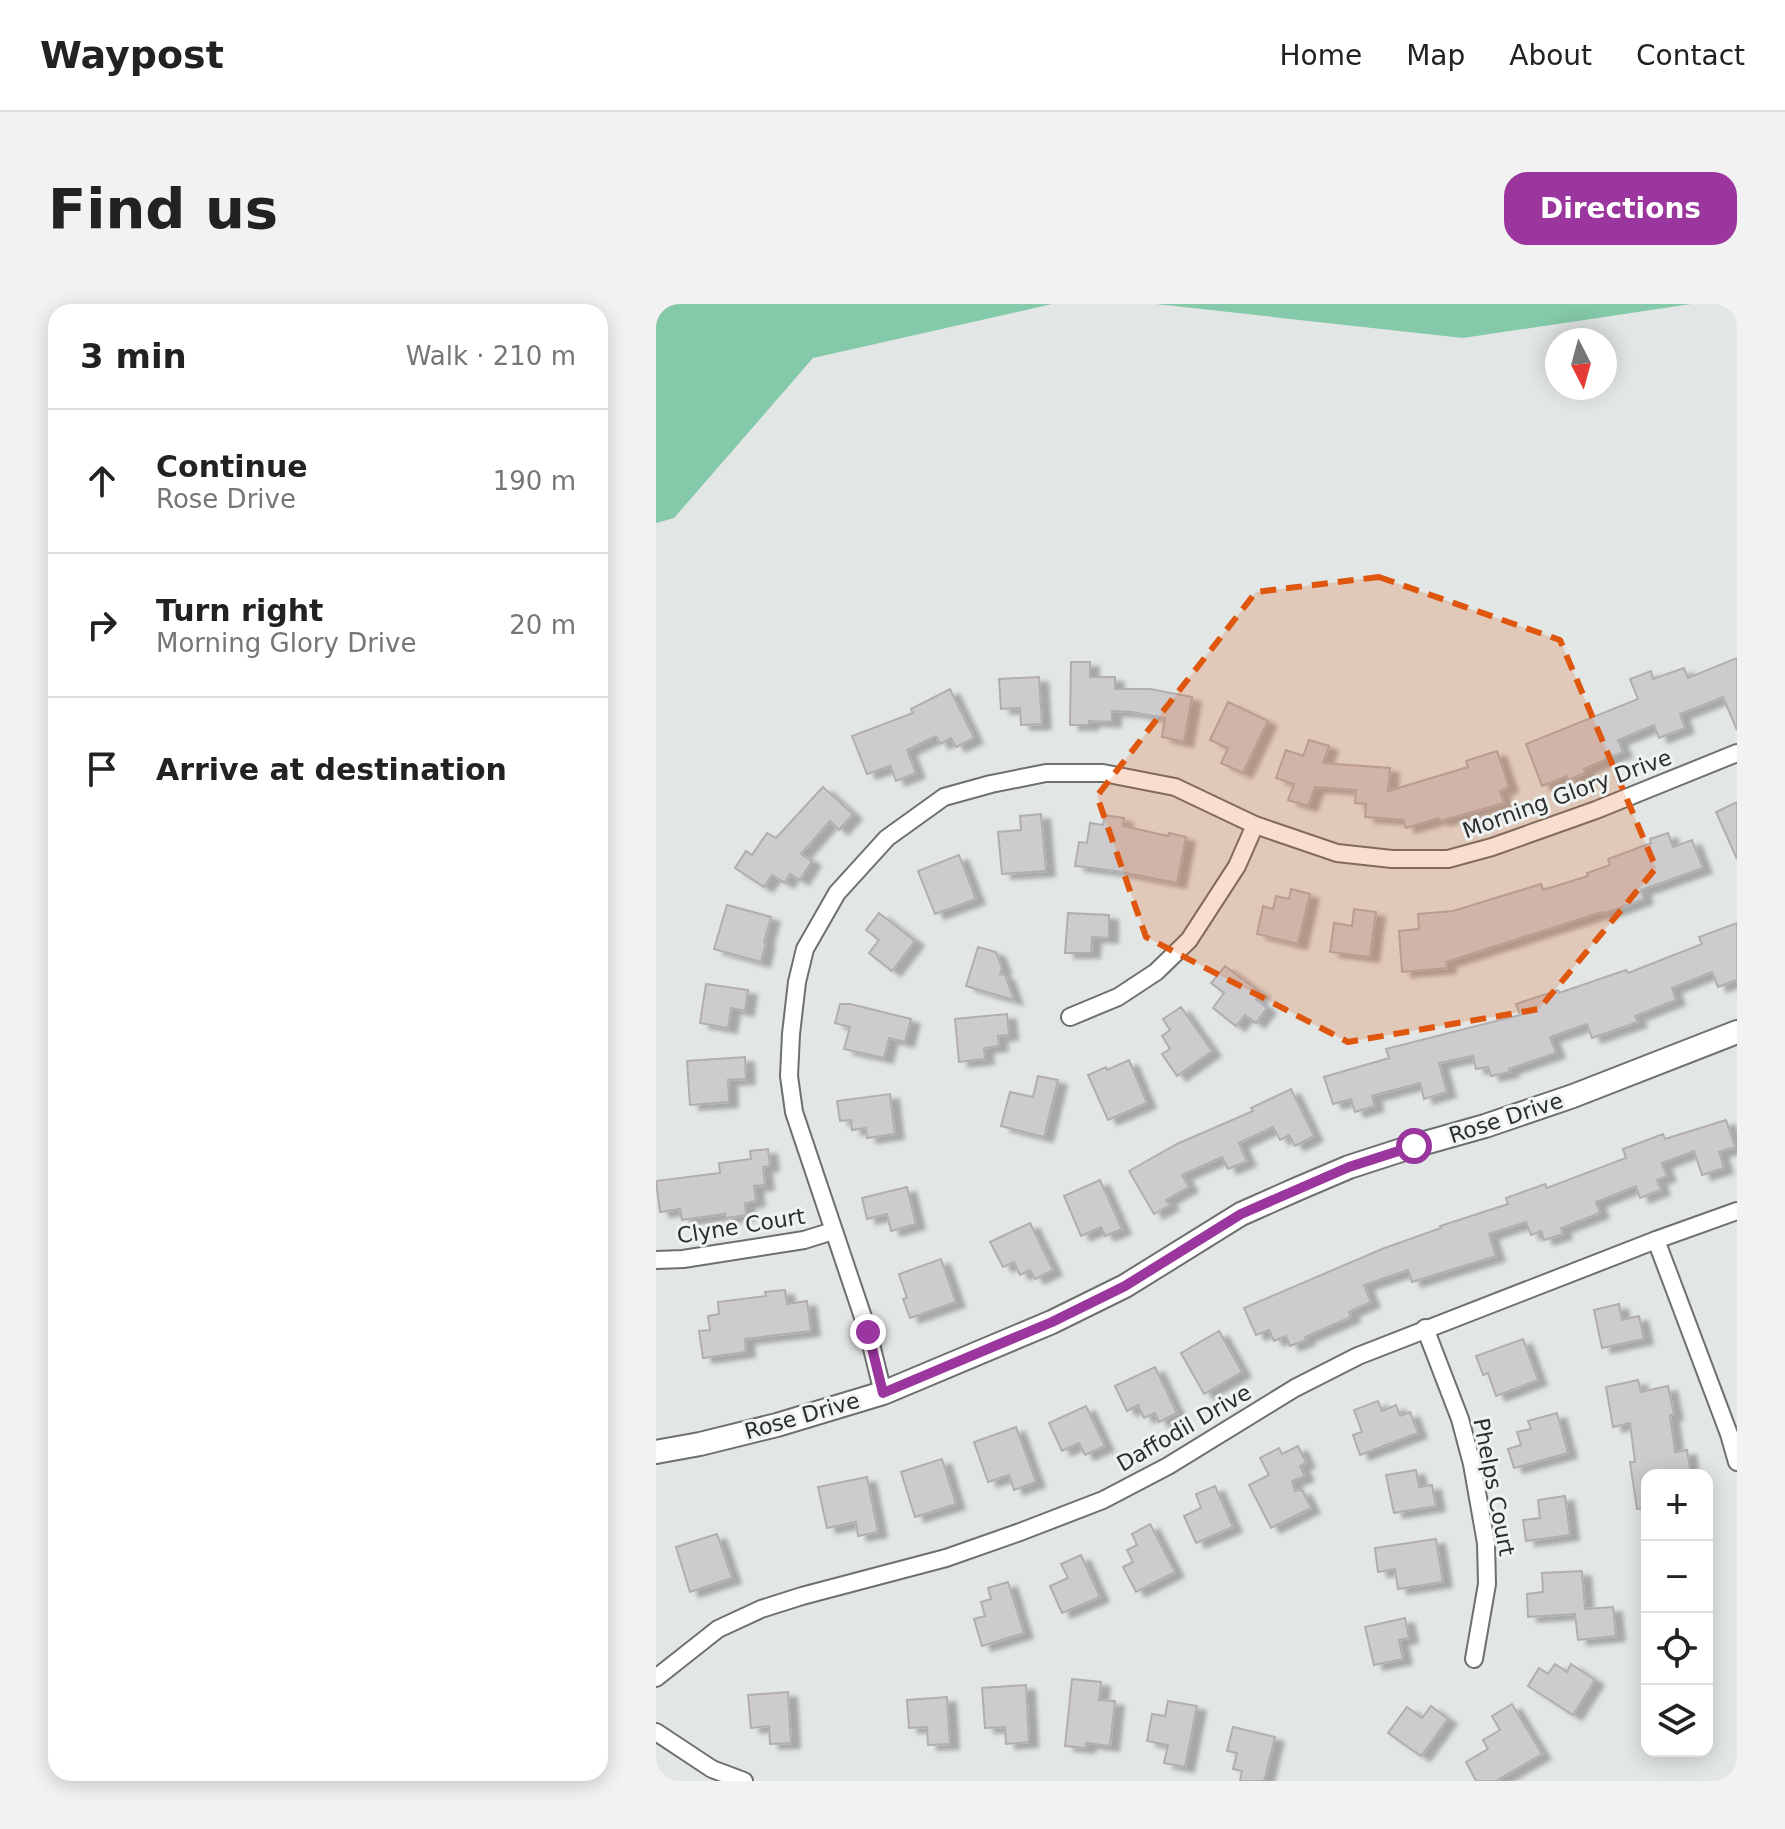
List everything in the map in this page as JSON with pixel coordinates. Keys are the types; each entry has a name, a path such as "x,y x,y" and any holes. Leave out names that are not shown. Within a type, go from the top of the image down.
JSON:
{"main road":[{"name":"Rose Drive","path":"656,1452 777,1425 883,1393 1039,1327 1125,1286 1241,1214 1349,1167 1573,1096 1737,1032"}],"street":[{"name":"Morning Glory Drive","path":"883,1393 868,1332 794,1112 789,1076 791,1034 805,949 837,893 887,838 944,797 1046,773 1103,773 1175,787 1255,825 1337,853 1392,859 1448,859 1492,847 1596,810 1737,753"},
{"path":"1070,1017 1118,997 1156,972 1189,940 1237,866 1255,825"},
{"name":"Daffodil Drive","path":"656,1678 718,1629 761,1609 946,1558 1103,1500 1168,1466 1295,1388 1358,1356 1737,1211"},
{"name":"Clyne Court","path":"656,1260 683,1259 789,1243 833,1231"},
{"path":"1656,1240 1737,1462"},
{"name":"Phelps Court","path":"1425,1328 1460,1419 1472,1464 1486,1543 1487,1584 1474,1659"},
{"path":"656,1732 712,1769 744,1781"}],"highlighted area":[{"path":"1379,577 1560,640 1656,868 1539,1009 1348,1042 1146,937 1097,796 1256,592"}],"green space":[{"path":"656,304 1052,304 813,358 674,518 656,523"},
{"path":"1156,304 1691,304 1463,338"}],"building":[{"path":"1737,658 1737,730 1723,697 1680,714 1685,728 1659,738 1654,725 1618,740 1623,752 1584,769 1585,773 1542,786 1526,744 1638,699 1630,679 1651,671 1653,679 1684,668 1688,678"},
{"path":"1071,662 1090,662 1090,677 1115,677 1115,689 1150,689 1192,697 1184,742 1162,737 1165,718 1132,712 1112,711 1112,722 1089,721 1089,725 1070,725"},
{"path":"1039,677 1042,724 1021,725 1020,708 1001,709 999,679"},
{"path":"950,689 974,738 956,747 951,738 940,744 936,736 907,750 916,773 896,781 890,766 867,774 852,736 913,713 911,709"},
{"path":"1228,702 1268,721 1243,773 1221,763 1228,748 1210,740"},
{"path":"1309,740 1329,746 1323,763 1390,768 1388,791 1468,767 1466,761 1497,751 1509,787 1500,791 1504,803 1406,828 1403,820 1365,817 1366,804 1355,803 1356,790 1315,787 1308,806 1288,800 1294,784 1276,778 1286,750 1303,756"},
{"path":"823,787 853,814 839,830 830,821 801,854 812,861 800,880 790,874 785,883 772,875 764,887 735,868 746,851 752,855 767,833 776,838"},
{"path":"1737,802 1737,859 1716,812"},
{"path":"1041,814 1046,871 1002,874 998,832 1021,830 1020,816"},
{"path":"1105,815 1124,818 1123,826 1186,837 1177,883 1075,866 1079,842 1087,843 1090,823 1103,825"},
{"path":"1668,833 1673,847 1692,840 1703,868 1641,890 1644,899 1446,962 1447,968 1402,972 1399,931 1419,929 1418,914 1453,911 1541,884 1543,890 1588,876 1587,873 1610,865 1608,859 1651,843 1650,839"},
{"path":"959,855 976,899 935,914 918,871"},
{"path":"1291,889 1310,894 1298,944 1257,934 1263,906 1273,909 1276,896 1289,899"},
{"path":"727,905 771,917 761,962 714,949"},
{"path":"1354,909 1376,912 1370,957 1330,952 1334,923 1352,926"},
{"path":"879,913 915,941 892,971 869,953 879,940 866,930"},
{"path":"1068,913 1109,915 1109,938 1092,937 1091,953 1065,953"},
{"path":"1737,923 1737,980 1718,987 1712,972 1672,988 1676,1000 1635,1016 1638,1022 1592,1038 1587,1024 1550,1037 1556,1053 1509,1069 1510,1072 1491,1076 1488,1067 1476,1069 1473,1056 1439,1063 1447,1092 1424,1099 1420,1083 1372,1096 1375,1106 1355,1112 1351,1099 1333,1104 1324,1077 1389,1058 1386,1049 1520,1015 1516,1004 1626,970 1628,973 1702,944 1699,937"},
{"path":"978,947 996,952 1002,968 1000,974 1005,975 1014,1000 966,986"},
{"path":"1225,966 1261,993 1256,999 1267,1008 1256,1023 1245,1015 1236,1026 1213,1008 1224,993 1211,983"},
{"path":"706,984 748,990 745,1011 731,1008 728,1028 700,1023"},
{"path":"840,1004 911,1019 905,1042 889,1038 884,1058 844,1049 850,1027 835,1023"},
{"path":"1181,1007 1212,1051 1177,1076 1162,1054 1170,1049 1162,1036 1170,1030 1163,1019"},
{"path":"1007,1014 1009,1035 998,1036 999,1046 984,1048 985,1059 959,1062 955,1019"},
{"path":"745,1057 746,1079 728,1080 729,1102 690,1105 687,1061"},
{"path":"1129,1060 1147,1103 1108,1120 1088,1075"},
{"path":"1038,1076 1058,1080 1044,1137 1001,1126 1010,1092 1033,1097"},
{"path":"1291,1089 1314,1136 1295,1146 1289,1135 1280,1140 1273,1127 1239,1143 1247,1161 1228,1169 1222,1157 1182,1175 1189,1187 1166,1200 1170,1205 1154,1214 1129,1171 1177,1144 1253,1111 1251,1108"},
{"path":"890,1094 895,1134 867,1138 866,1128 852,1130 851,1120 840,1121 837,1101"},
{"path":"1726,1120 1735,1147 1719,1152 1724,1168 1702,1175 1694,1151 1662,1163 1667,1176 1657,1180 1661,1190 1640,1198 1636,1186 1596,1202 1600,1213 1561,1228 1563,1234 1544,1240 1541,1231 1531,1235 1526,1222 1489,1234 1496,1256 1412,1282 1408,1270 1364,1285 1371,1302 1349,1312 1351,1317 1305,1337 1306,1340 1290,1346 1286,1336 1274,1341 1269,1330 1256,1335 1244,1308 1440,1226 1508,1204 1506,1198 1545,1184 1547,1188 1626,1158 1623,1149 1663,1134 1665,1139"},
{"path":"768,1149 770,1166 763,1167 765,1185 754,1186 756,1201 745,1203 746,1215 725,1218 725,1214 682,1220 680,1209 660,1212 656,1181 720,1173 719,1163 751,1159 750,1151"},
{"path":"1100,1180 1122,1229 1105,1236 1101,1227 1081,1236 1064,1196"},
{"path":"907,1187 916,1224 891,1231 887,1214 867,1219 862,1198"},
{"path":"1030,1223 1053,1270 1035,1279 1030,1270 1020,1275 1014,1262 1003,1267 990,1242"},
{"path":"941,1259 956,1302 910,1318 899,1274"},
{"path":"785,1290 787,1304 807,1301 811,1331 745,1339 746,1352 703,1358 699,1331 710,1330 708,1316 719,1314 718,1302 766,1296 765,1292"},
{"path":"1619,1304 1622,1320 1639,1316 1644,1339 1602,1348 1594,1310"},
{"path":"1219,1331 1242,1372 1204,1394 1181,1353"},
{"path":"1523,1339 1538,1380 1496,1396 1488,1373 1483,1375 1476,1356"},
{"path":"1155,1367 1177,1413 1159,1422 1155,1413 1144,1418 1138,1405 1127,1411 1115,1386"},
{"path":"1638,1380 1641,1392 1668,1386 1674,1415 1670,1415 1675,1452 1687,1450 1690,1469 1641,1469 1641,1509 1637,1509 1630,1462 1635,1462 1630,1423 1613,1427 1606,1387"},
{"path":"1378,1401 1382,1411 1396,1405 1400,1416 1410,1412 1418,1433 1360,1455 1353,1435 1362,1432 1354,1410"},
{"path":"1086,1406 1105,1446 1085,1455 1079,1443 1062,1451 1049,1423"},
{"path":"1557,1413 1568,1453 1514,1468 1508,1449 1521,1445 1517,1432 1531,1429 1528,1421"},
{"path":"1016,1427 1036,1482 1014,1490 1009,1475 988,1482 974,1442"},
{"path":"1298,1446 1306,1462 1300,1466 1305,1476 1292,1481 1295,1491 1302,1490 1311,1508 1271,1528 1249,1485 1269,1475 1260,1458 1279,1448 1282,1454"},
{"path":"942,1459 956,1504 915,1517 901,1472"},
{"path":"1416,1470 1419,1487 1432,1485 1436,1506 1394,1513 1386,1475"},
{"path":"867,1477 878,1532 858,1536 856,1522 827,1528 818,1487"},
{"path":"1215,1486 1233,1527 1196,1543 1184,1516 1201,1508 1196,1494"},
{"path":"1565,1496 1570,1535 1526,1541 1523,1520 1540,1518 1538,1500"},
{"path":"1150,1524 1175,1572 1136,1592 1123,1567 1133,1562 1127,1550 1137,1545 1132,1534"},
{"path":"717,1534 732,1578 690,1592 676,1547"},
{"path":"1436,1539 1443,1582 1398,1589 1395,1569 1378,1572 1375,1548"},
{"path":"1081,1555 1100,1597 1062,1613 1050,1586 1068,1578 1061,1564"},
{"path":"1582,1571 1585,1609 1613,1607 1616,1636 1578,1640 1575,1614 1528,1617 1527,1594 1543,1592 1542,1573"},
{"path":"1008,1582 1024,1633 982,1646 974,1619 985,1616 981,1602 991,1599 988,1588"},
{"path":"1405,1618 1409,1638 1399,1640 1403,1659 1374,1665 1365,1627"},
{"path":"1555,1664 1567,1672 1571,1664 1595,1680 1573,1715 1528,1686 1539,1668 1548,1674"},
{"path":"1072,1679 1101,1682 1099,1700 1115,1701 1110,1746 1086,1743 1086,1748 1065,1746"},
{"path":"1026,1685 1029,1742 1006,1744 1005,1727 985,1728 982,1688"},
{"path":"788,1692 791,1743 770,1744 769,1726 751,1728 748,1695"},
{"path":"947,1697 950,1744 928,1745 927,1727 909,1728 907,1700"},
{"path":"1168,1701 1197,1706 1185,1767 1164,1763 1168,1745 1147,1741 1152,1714 1165,1716"},
{"path":"1512,1704 1542,1754 1496,1781 1476,1781 1466,1762 1488,1749 1483,1740 1500,1730 1492,1716"},
{"path":"1431,1706 1448,1719 1421,1756 1388,1733 1407,1707 1422,1718"},
{"path":"1233,1727 1275,1737 1264,1781 1240,1781 1242,1771 1233,1769 1237,1753 1227,1751"}],"route":[{"path":"868,1332 883,1393 1052,1322 1125,1286 1241,1214 1349,1167 1414,1146"}]}
